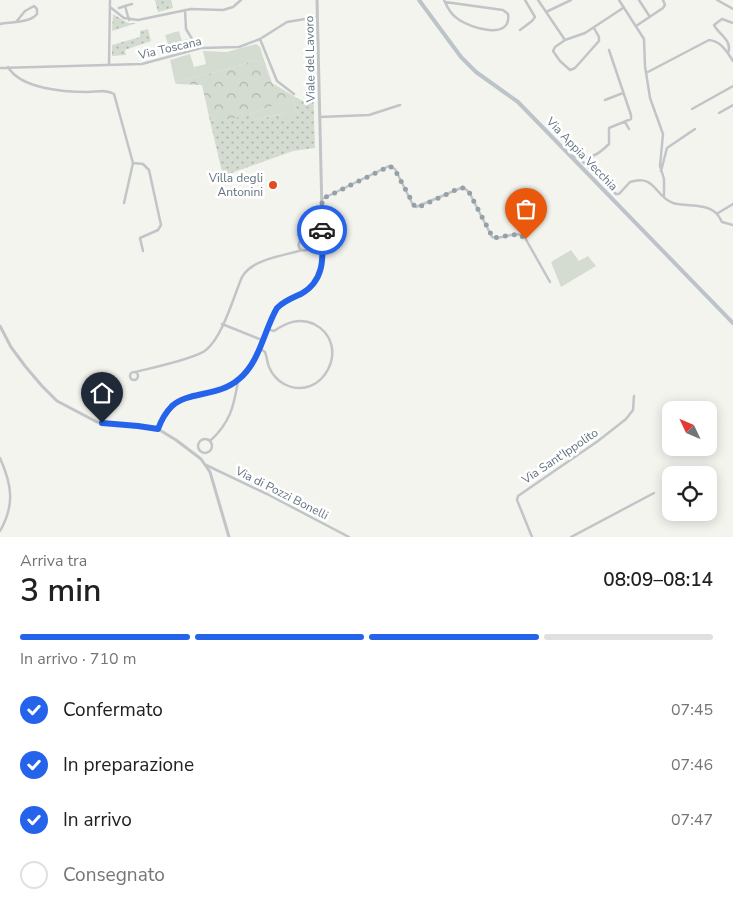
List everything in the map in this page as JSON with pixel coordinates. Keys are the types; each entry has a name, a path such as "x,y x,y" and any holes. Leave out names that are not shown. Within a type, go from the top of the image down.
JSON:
{"main road":[{"name":"Via Appia Vecchia","path":"419,0 455,50 476,72 518,102 733,323"}],"street":[{"path":"109,65 110,0"},
{"path":"110,7 120,16 129,20 147,19 197,8 223,10 233,7 241,0"},
{"name":"Viale del Lavoro","path":"158,429 167,412 176,403 220,390 238,381 250,366 266,329 279,306 309,288 320,275 323,257 317,0"},
{"path":"520,30 534,18 534,14 525,0"},
{"path":"538,0 565,40"},
{"path":"546,12 571,0"},
{"path":"619,0 644,39 646,74 651,104 663,132 660,165 664,179 664,196"},
{"path":"639,0 650,17"},
{"path":"636,26 664,7 663,0"},
{"path":"718,0 733,9"},
{"path":"444,1 503,10 508,14 508,22 501,29 474,26 456,18 444,1"},
{"path":"119,8 132,4"},
{"path":"0,24 16,22 34,18 37,12 36,8 33,6 29,8 16,22"},
{"path":"125,6 129,20"},
{"path":"594,28 599,37 599,42 573,70 570,70 562,63 554,49 565,40 580,36 594,28 624,7"},
{"path":"185,10 186,29 198,49"},
{"name":"Via Toscana","path":"0,68 142,64 198,49 234,48 260,38 288,22 317,16"},
{"path":"728,53 730,49 726,40 714,28 714,24 722,19 733,22"},
{"path":"260,38 277,81 294,94"},
{"path":"646,74 708,40 717,42 733,61"},
{"path":"572,156 588,158 607,147 610,142 608,128 630,120 631,117 608,50"},
{"path":"8,67 18,78 37,86 73,92 107,91 113,93 133,163 124,203"},
{"path":"692,109 733,86"},
{"path":"605,100 623,94"},
{"name":"Viale del Lavoro","path":"320,117 369,115 400,105"},
{"path":"719,113 733,105"},
{"path":"625,122 629,129"},
{"path":"661,171 667,148 695,129"},
{"path":"579,158 616,194 619,194 629,183 644,181 652,184 664,196 675,203 702,207 718,214 722,222 733,226"},
{"path":"133,163 143,164 149,170 161,225 158,230 140,238 143,251"},
{"path":"322,199 390,166 395,169 412,203 416,207 464,188 469,192 492,237 496,239 518,234 525,237 550,282"},
{"path":"718,214 733,204"},
{"path":"135,372 203,352 215,340 242,276 248,269 259,263 307,250 309,244 306,240 302,240 299,243 302,250"},
{"path":"259,348 265,352 268,366 274,376 290,386 302,387 314,384 323,377 330,367 331,344 326,334 316,325 298,321 285,324 274,332 266,329"},
{"path":"222,324 262,340"},
{"path":"0,326 10,346 25,366 59,402 99,422 158,429 176,440 206,465 230,537"},
{"path":"210,440 227,421 235,401 238,381"},
{"name":"Via Sant'Ippolito","path":"532,537 517,500 518,496 597,442 626,419 633,410 634,396"},
{"path":"202,440 210,440 212,444 211,450 206,453 200,450 199,444 202,440"},
{"path":"0,458 11,500 9,512 0,531"},
{"name":"Via di Pozzi Bonelli","path":"206,465 267,494 349,537"},
{"path":"571,537 654,493"}],"green space":[{"path":"155,0 171,0 173,8 158,12"},
{"path":"113,14 128,23 137,23 112,31"},
{"path":"148,29 151,41 125,50 126,55 112,56 112,45 140,37 140,31"},
{"path":"179,31 182,41 187,39 188,49 180,51 178,48 170,50 165,35"},
{"path":"256,44 260,47 265,63 254,60 232,68 175,82 170,60 190,54 194,67 206,64 203,51 227,52"},
{"path":"254,60 265,63 272,83 297,98 241,117 210,121 202,85 176,84 175,82 232,68"},
{"path":"313,80 315,148 293,151 223,176 210,121 250,114 255,120 285,113 298,115 293,99 297,98 306,103 309,102 308,88 306,86"},
{"path":"293,99 298,115 287,119 284,113 255,120 250,114"},
{"path":"571,250 579,261 588,256 596,266 561,287 551,262"}],"way so far":[{"path":"322,230 322,199 390,166 395,170 415,207 464,188 469,192 493,238 519,234 526,239"}],"place":[{"name":"Villa degli Antonini","path":"273,185"}],"route":[{"path":"102,423 158,429 167,412 176,403 213,393 239,380 250,366 277,308 283,302 300,294 316,282 323,260 322,230"}]}
